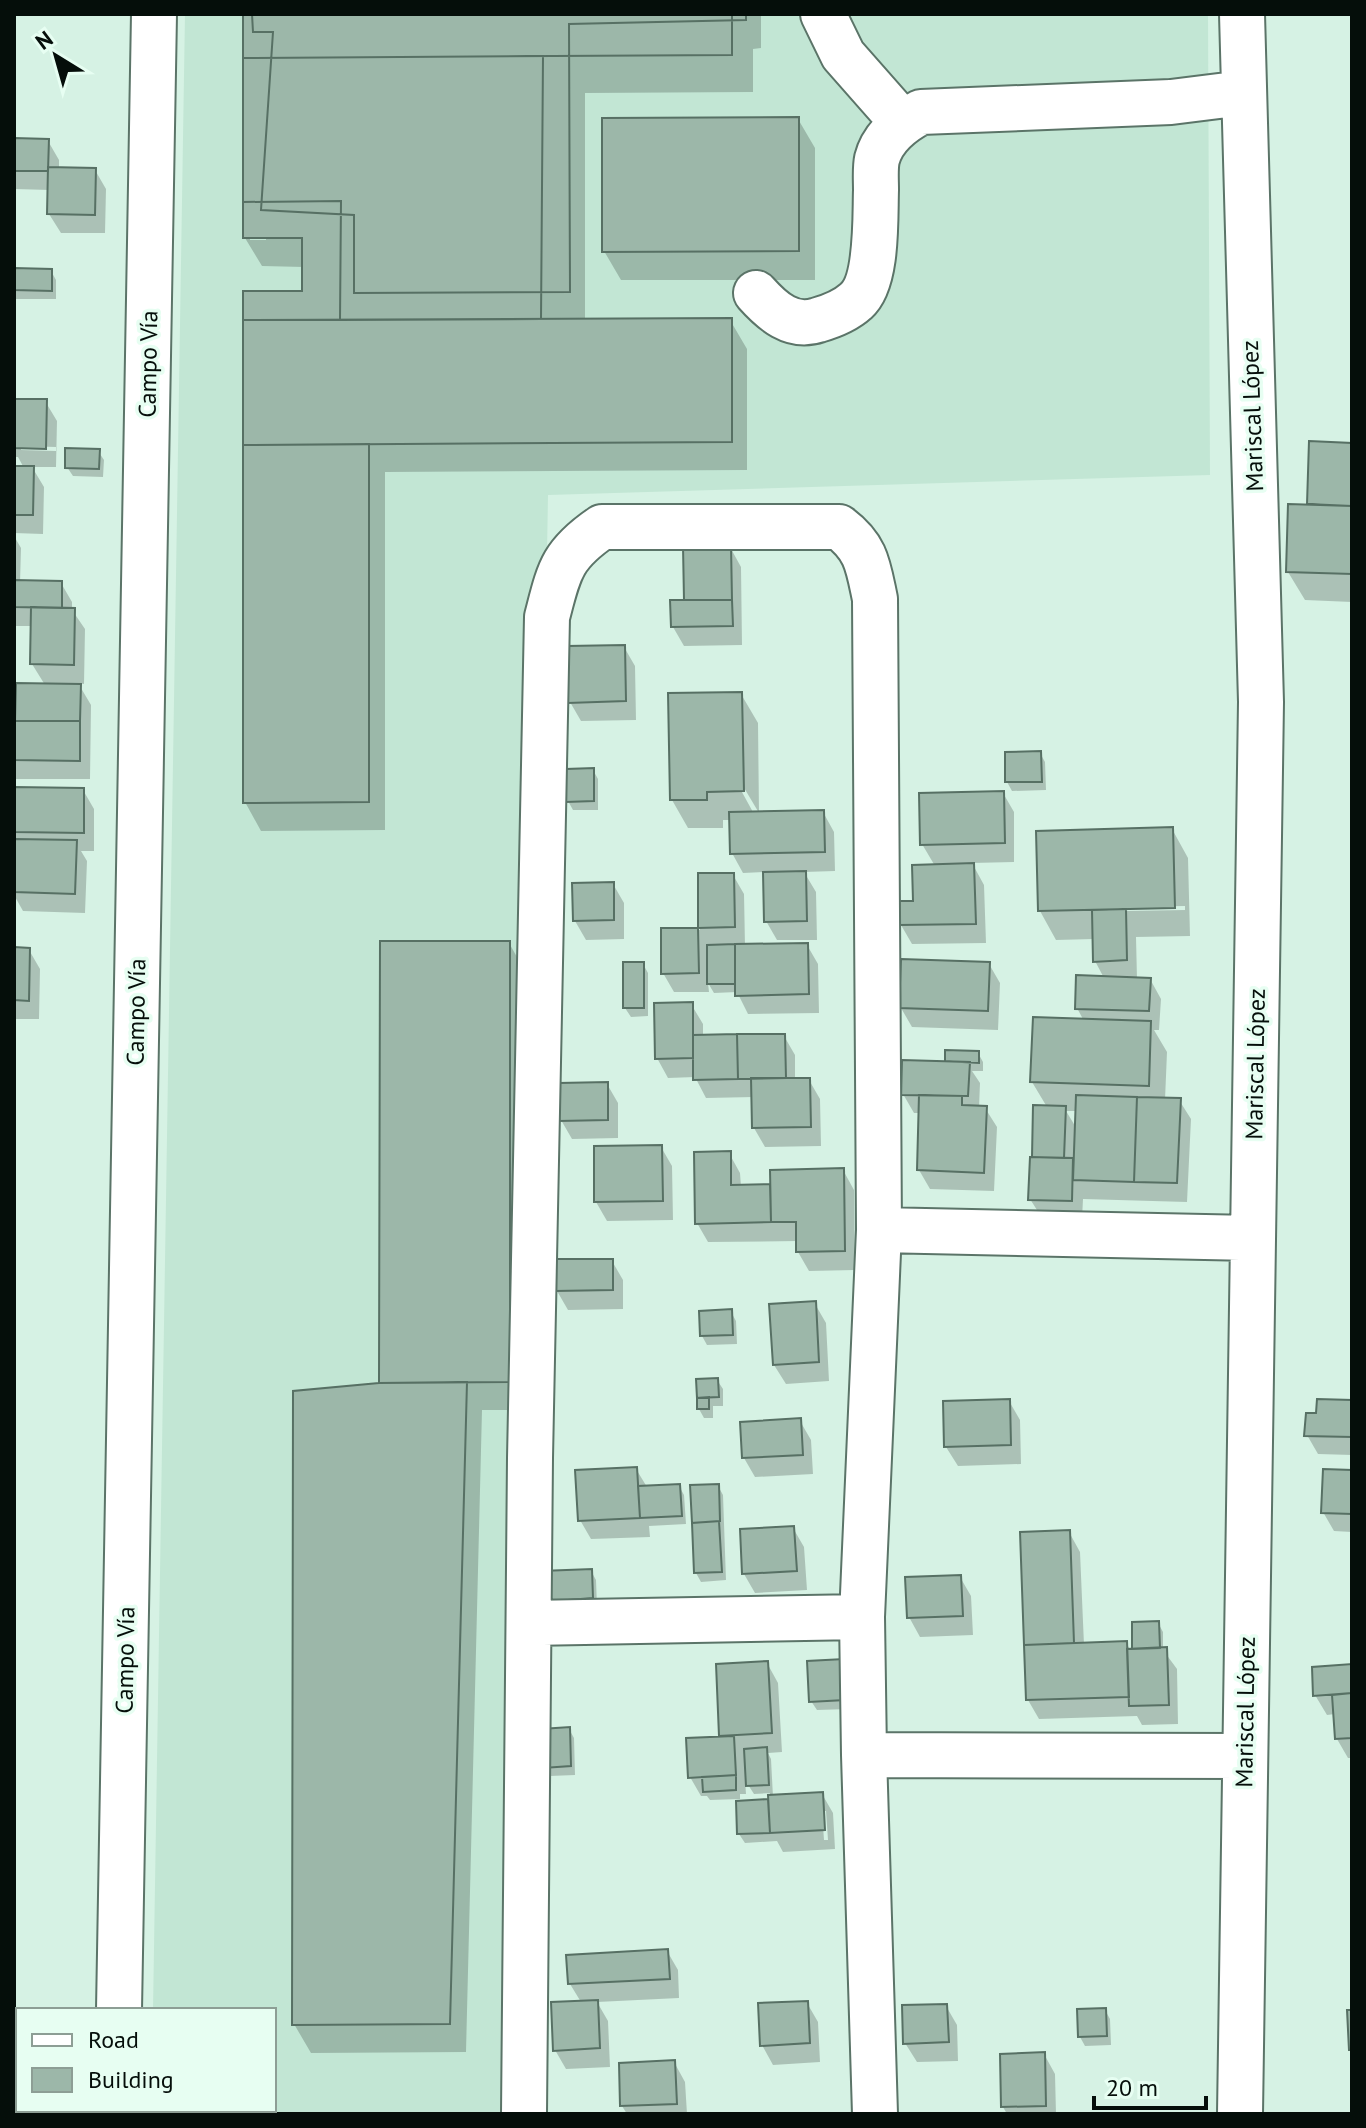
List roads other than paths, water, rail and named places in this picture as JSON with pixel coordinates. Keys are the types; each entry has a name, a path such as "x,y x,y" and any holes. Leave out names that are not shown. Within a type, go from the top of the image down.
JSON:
{"street":[{"name":"Campo Vía","path":"119,2008 154,14"},
{"path":"823,14 843,55 902,122"},
{"name":"Mariscal López","path":"1240,2114 1261,702 1242,14"},
{"path":"756,293 771,310 799,323 812,323 840,313 858,300 867,285 875,240 877,159 888,137 902,122 921,112 1171,102 1243,93"},
{"path":"524,2114 530,1458 547,617 560,569 579,543 602,527 839,527 865,553 875,599 879,1230 862,1617 875,2114"},
{"path":"879,1230 1252,1238"},
{"path":"529,1623 862,1617"},
{"path":"864,1755 1245,1756"}]}
